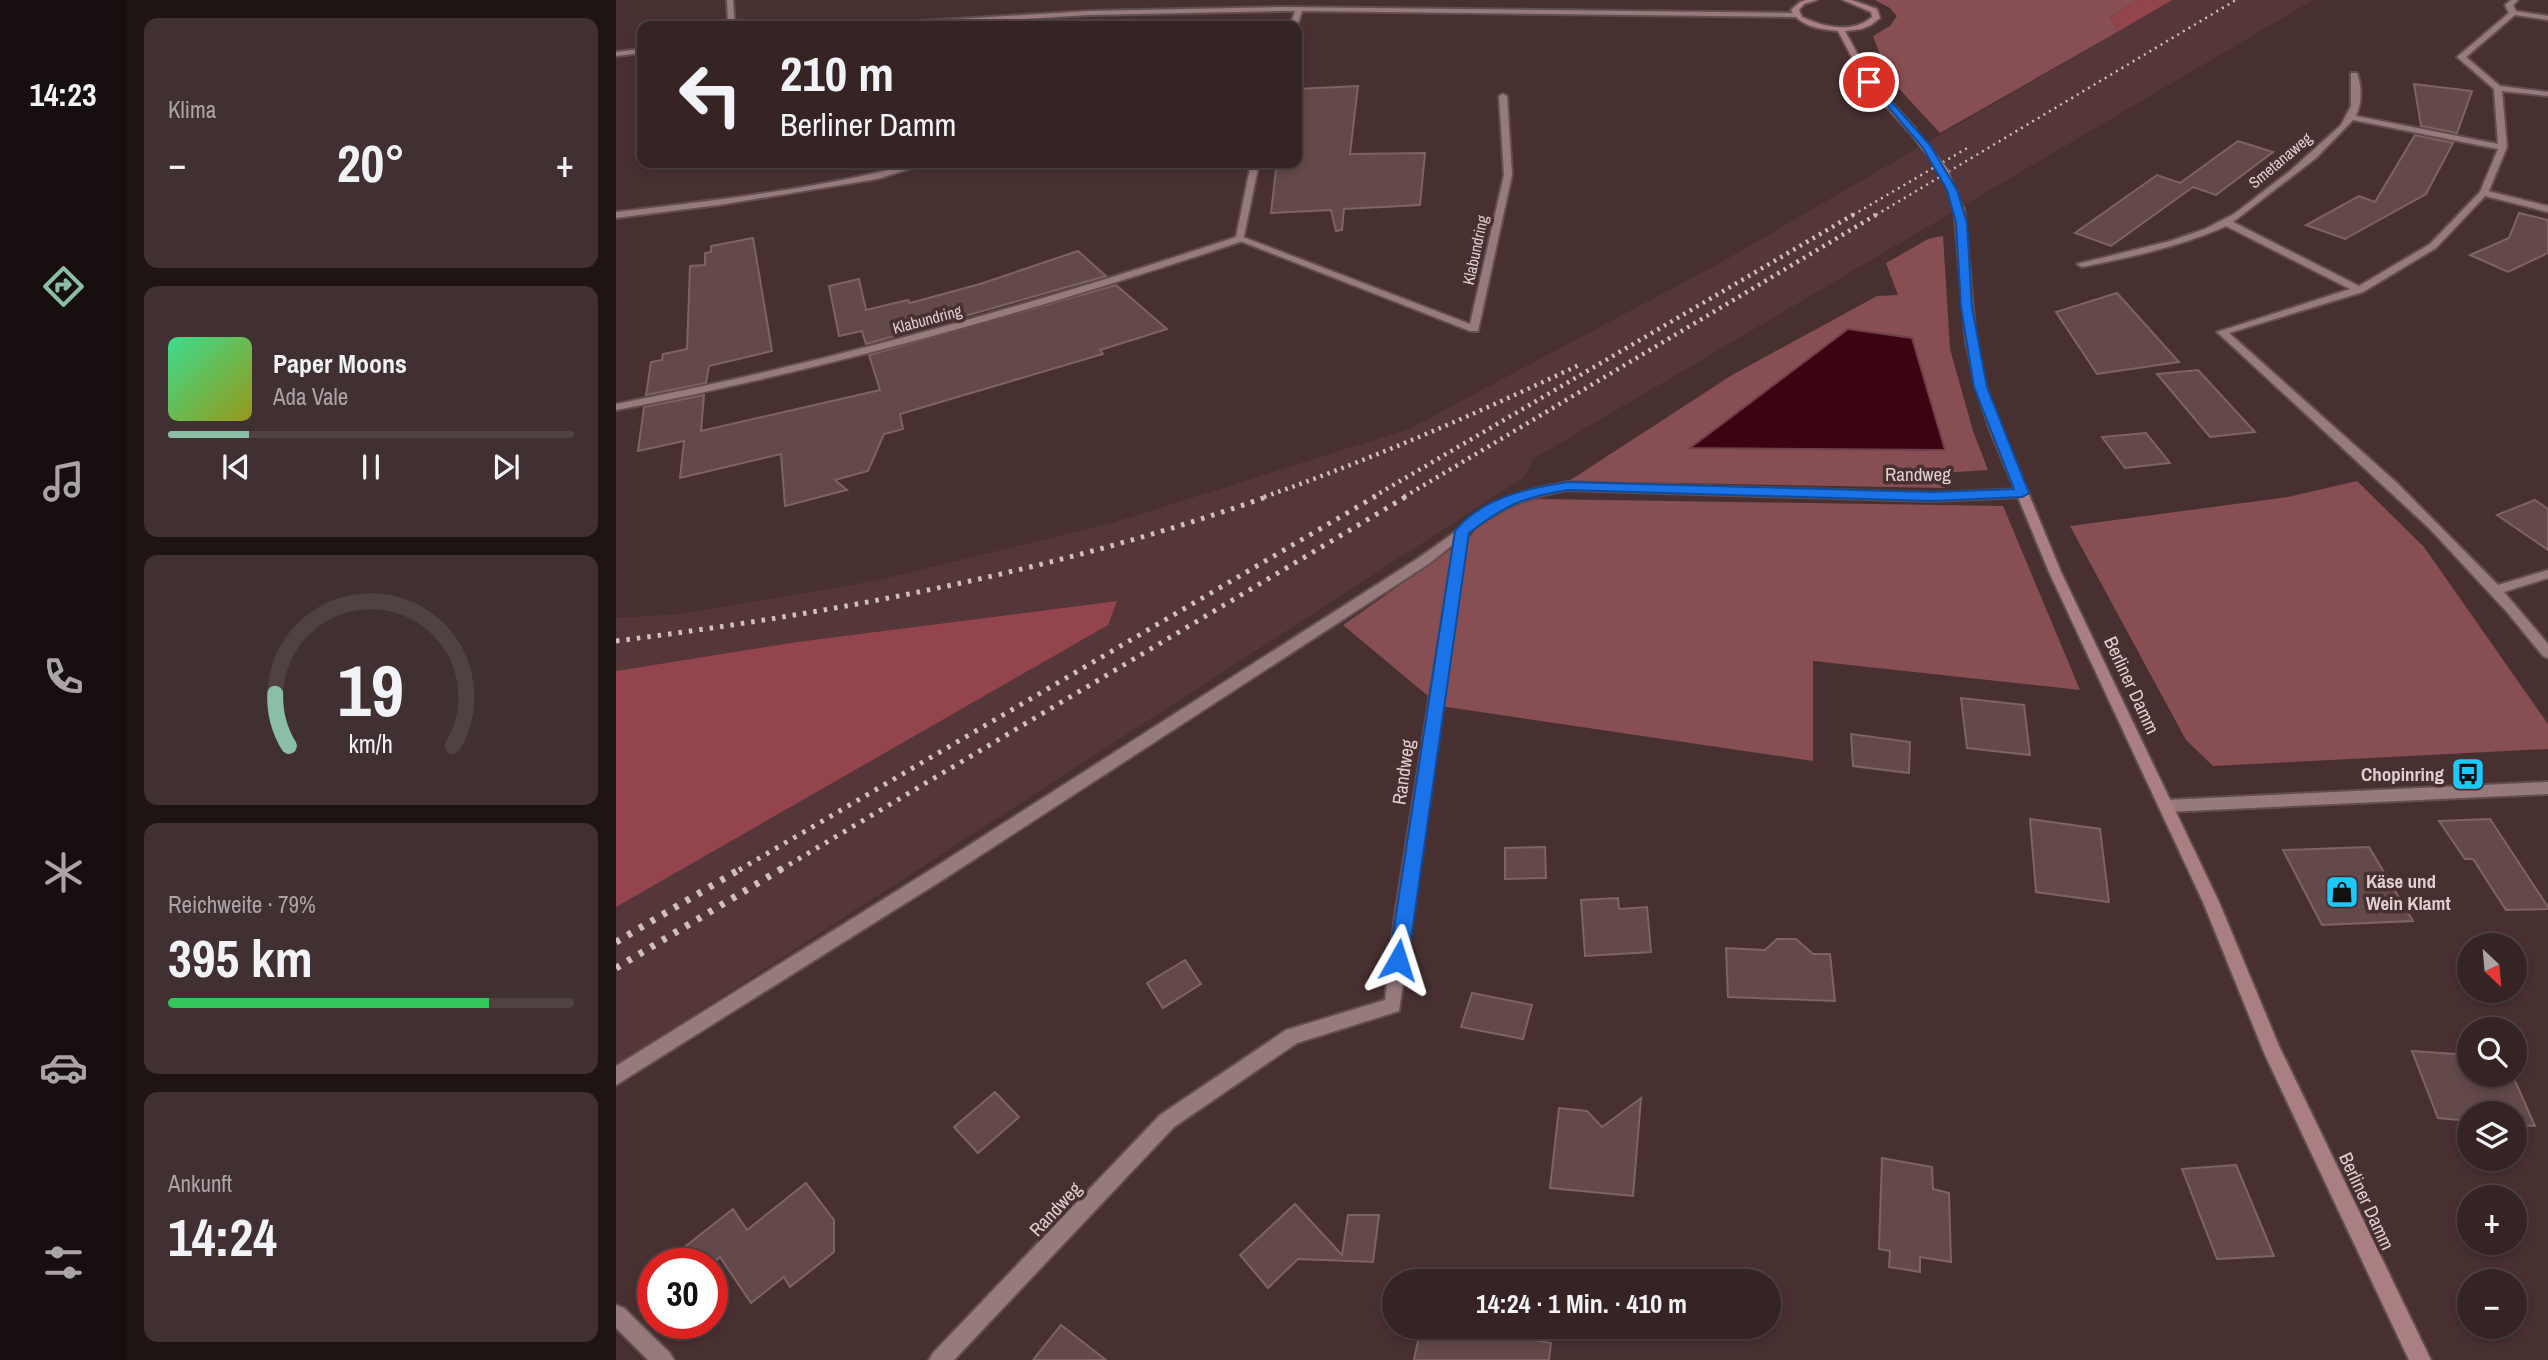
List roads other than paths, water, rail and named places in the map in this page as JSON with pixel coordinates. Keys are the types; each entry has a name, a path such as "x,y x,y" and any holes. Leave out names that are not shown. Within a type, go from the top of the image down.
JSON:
{"main road":[{"path":"1814,0 1797,6 1795,15 1814,25 1840,29 1865,25 1876,16 1867,6 1846,0"},
{"name":"Berliner Damm","path":"1840,29 1869,82 1944,171 1959,208 1968,318 1981,387 2022,493 2055,572 2211,902 2271,1049 2420,1360"}],"street":[{"path":"730,0 732,21"},
{"path":"2513,13 2509,5 2515,0"},
{"path":"950,21 1299,9 1499,9 1795,15"},
{"path":"1295,21 1299,9"},
{"path":"2548,18 2513,13 2460,57 2498,88 2548,94"},
{"path":"1726,15 1727,25"},
{"path":"1007,21 1009,17"},
{"path":"616,54 637,52"},
{"path":"2354,75 2358,88 2351,117 2503,147"},
{"path":"2498,88 2503,147 2484,193 2433,246 2359,290 2222,332 2402,495 2498,589 2548,653"},
{"name":"Klabundring","path":"616,407 689,393 900,343 1025,309 1240,239 1474,329 1508,176 1503,96"},
{"name":"Smetanaweg","path":"2082,264 2161,248 2226,222 2295,172 2351,117"},
{"path":"616,215 837,183 903,168"},
{"path":"1240,239 1254,168"},
{"path":"2484,193 2548,209"},
{"path":"2226,222 2359,290"},
{"name":"Randweg","path":"940,1360 1167,1121 1292,1036 1393,1005 1403,915 1462,531 1494,506 1535,491 1568,486 1932,497 2022,493"},
{"path":"616,1076 938,874 1425,560 1462,531"},
{"path":"2498,589 2548,574"},
{"path":"2166,806 2548,788"},
{"path":"617,1315 663,1360"}],"railway":[{"path":"1876,215 2236,0"},
{"path":"1853,215 1969,147"},
{"path":"1373,497 1856,213"},
{"path":"1404,497 1879,213"},
{"path":"1264,497 1423,435 1579,365"},
{"path":"616,641 782,617 947,586 1109,546 1269,496"},
{"path":"739,870 1376,496"},
{"path":"780,870 1407,496"},
{"path":"616,942 742,868"},
{"path":"616,968 783,868"}],"place":[{"name":"Chopinring","path":"2468,774"},
{"name":"Käse und Wein Klamt","path":"2342,892"}]}
